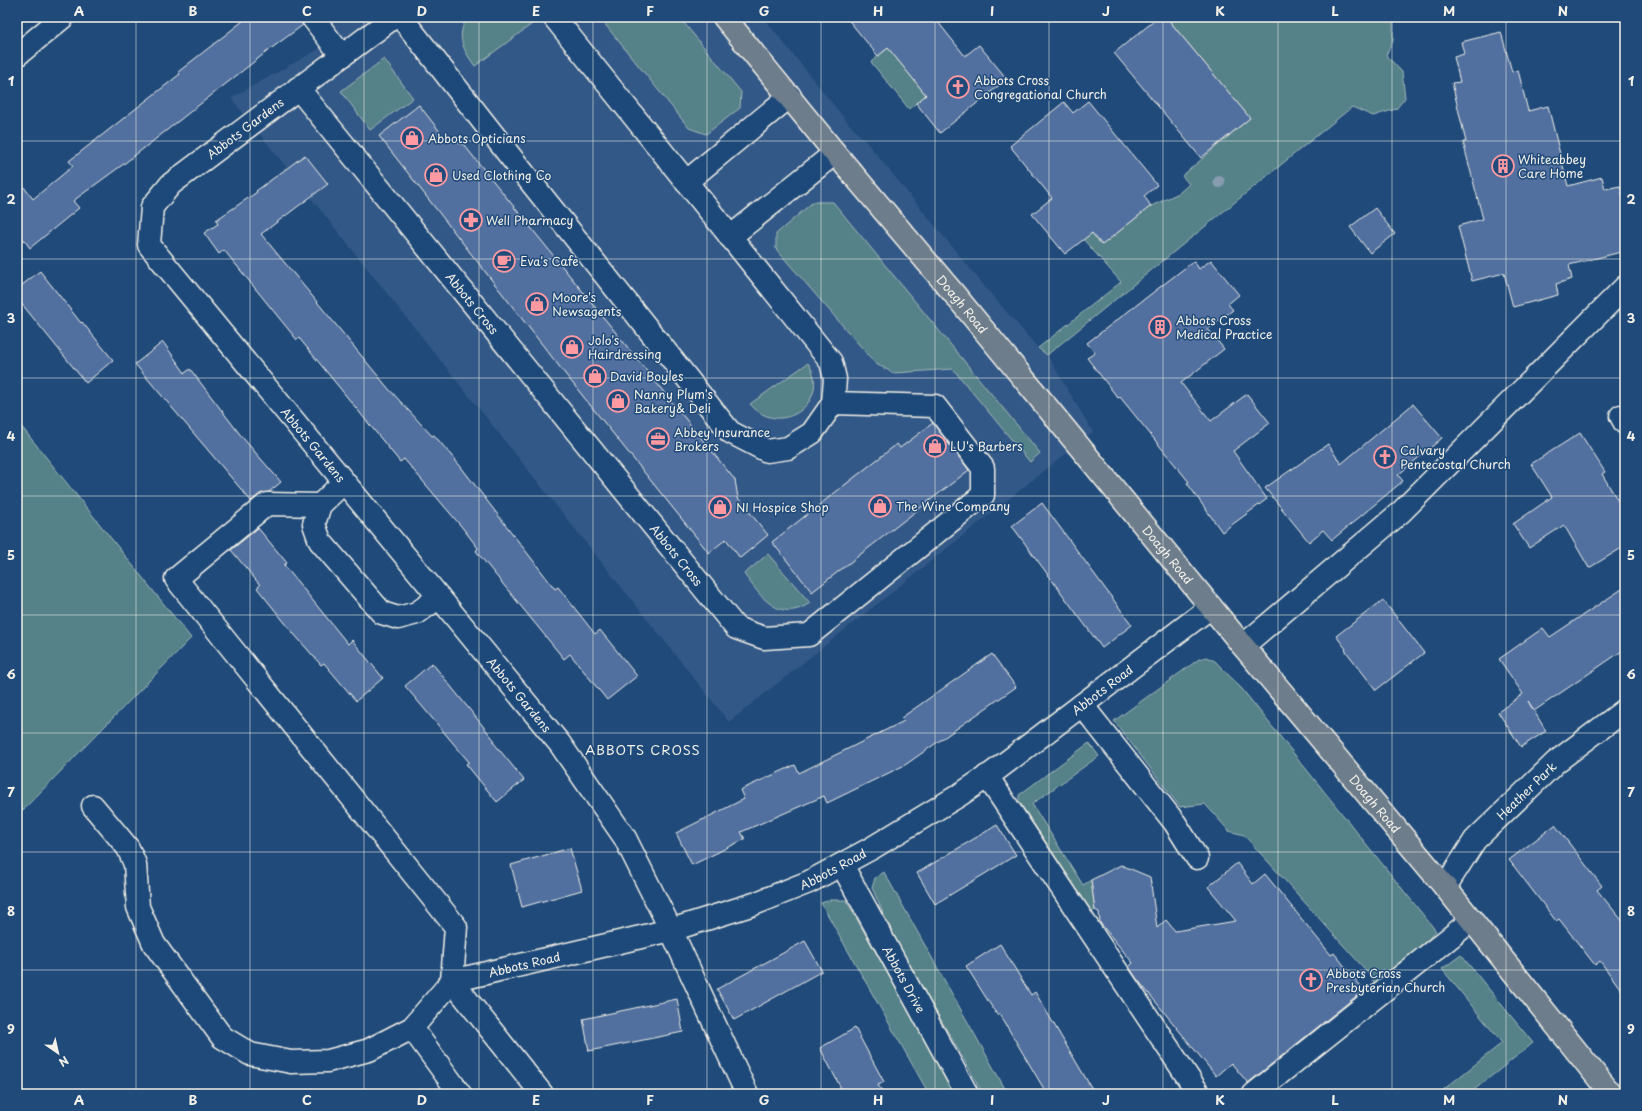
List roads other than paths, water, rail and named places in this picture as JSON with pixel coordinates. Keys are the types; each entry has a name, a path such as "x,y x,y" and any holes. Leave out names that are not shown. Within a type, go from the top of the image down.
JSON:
{"main road":[{"name":"Doagh Road","path":"724,17 835,153 955,295 1243,646 1472,920 1611,1094"}],"street":[{"path":"17,55 63,17"},
{"path":"312,17 342,56"},
{"name":"Abbots Gardens","path":"394,17 171,184 152,207 149,245 560,744 625,838 671,930 747,1094"},
{"path":"401,17 730,432 767,451 788,448 812,433 833,403 835,379 831,362 554,17"},
{"name":"Abbots Cross","path":"298,88 736,628 764,638 809,635 983,495 984,468 935,406 833,403"},
{"path":"686,182 790,96"},
{"path":"730,237 835,153"},
{"path":"1243,646 1401,512 1625,287"},
{"path":"344,482 320,505 314,524 320,541 382,613 398,618 417,613 439,597"},
{"path":"93,806 128,848 133,859 138,883 138,907 154,944 222,1036 250,1054 291,1062 328,1061 369,1050 412,1028 452,981 456,927 176,579 267,504 320,505"},
{"name":"Abbots Road","path":"452,981 671,930 754,904 809,882 842,865 938,808 987,776 1211,607"},
{"path":"1082,705 1175,823 1198,858"},
{"name":"Heather Park","path":"1445,888 1475,840 1556,762 1625,710"},
{"path":"987,776 1199,1094"},
{"name":"Abbots Drive","path":"842,865 967,1094"},
{"path":"1254,1094 1472,920"},
{"path":"452,981 542,1094"},
{"path":"412,1028 460,1094"}],"place":[{"name":"Abbots Cross Congregational Church","path":"958,87"},
{"name":"Abbots Opticians","path":"412,138"},
{"name":"Whiteabbey Care Home","path":"1503,166"},
{"name":"Used Clothing Co","path":"436,175"},
{"name":"Well Pharmacy","path":"471,220"},
{"name":"Eva's Cafe","path":"504,261"},
{"name":"Moore's Newsagents","path":"537,304"},
{"name":"Abbots Cross Medical Practice","path":"1160,327"},
{"name":"Jolo's Hairdressing","path":"572,347"},
{"name":"David Boyles","path":"595,376"},
{"name":"Nanny Plum's Bakery& Deli","path":"618,401"},
{"name":"Abbey Insurance Brokers","path":"658,439"},
{"name":"LU's Barbers","path":"935,446"},
{"name":"Calvary Pentecostal Church","path":"1385,457"},
{"name":"The Wine Company","path":"880,506"},
{"name":"NI Hospice Shop","path":"720,507"},
{"name":"Abbots Cross Presbyterian Church","path":"1311,980"}],"district":[{"name":"ABBOTS CROSS","path":"643,749"}]}
